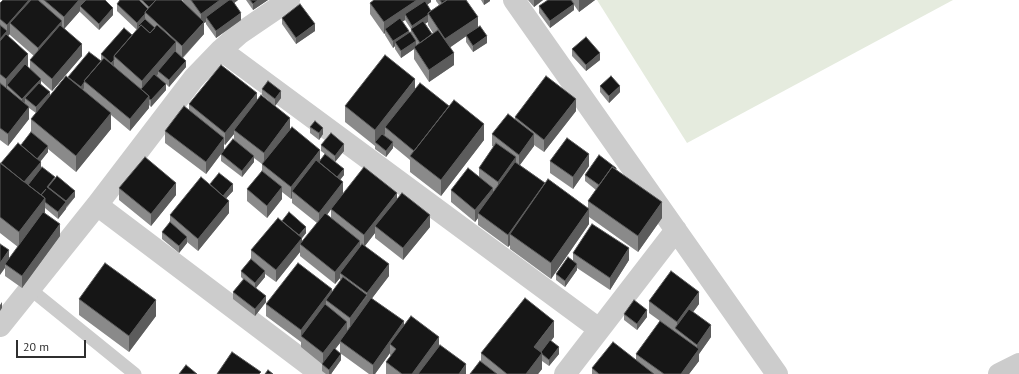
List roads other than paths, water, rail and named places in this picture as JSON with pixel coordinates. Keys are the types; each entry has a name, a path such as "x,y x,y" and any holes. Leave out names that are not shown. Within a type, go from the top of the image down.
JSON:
{"street":[{"path":"0,326 97,205 194,78 239,34 289,0"},
{"path":"514,0 777,374"},
{"path":"221,50 599,329"},
{"path":"97,205 321,374"},
{"path":"565,374 676,230"}],"lane":[{"path":"30,289 135,374"}]}
